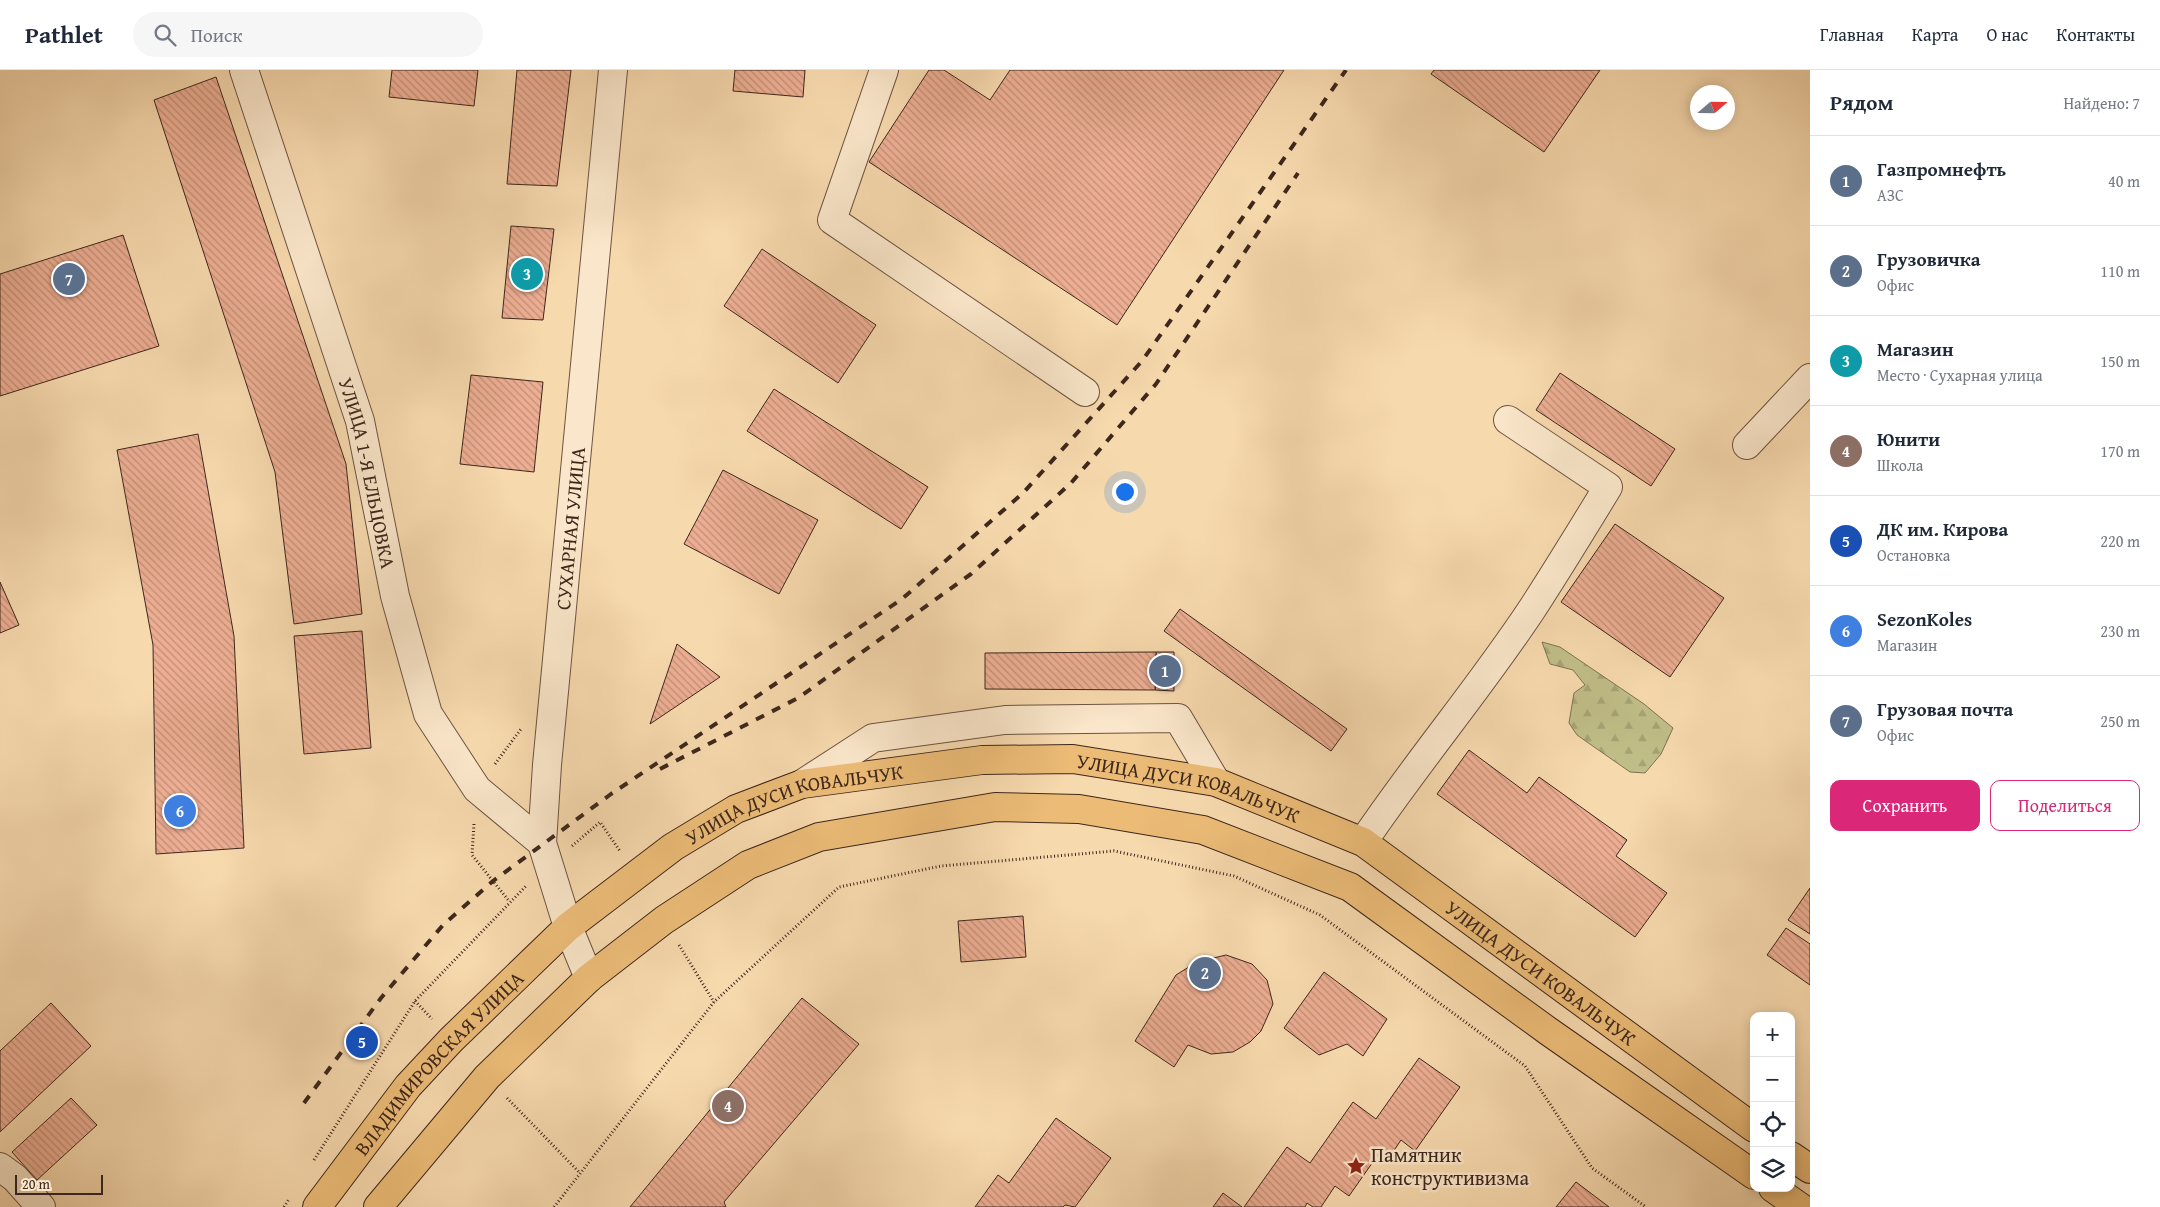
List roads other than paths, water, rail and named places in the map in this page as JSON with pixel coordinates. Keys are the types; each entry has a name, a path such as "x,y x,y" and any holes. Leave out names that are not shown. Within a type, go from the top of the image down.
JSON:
{"main road":[{"name":"УЛИЦА ДУСИ КОВАЛЬЧУК","path":"568,927 673,847 704,828 736,809 802,784 982,760 1073,759 1216,782 1363,842 1750,1125"},
{"name":"УЛИЦА ДУСИ КОВАЛЬЧУК","path":"589,978 664,920 748,865 819,837 995,807 1078,809 1203,830 1350,887 1548,1031 1750,1172"},
{"name":"ВЛАДИМИРОВСКАЯ УЛИЦА","path":"318,1207 408,1086 451,1040 568,927"},
{"path":"385,1204 487,1077 589,978"},
{"path":"1795,1159 1810,1169"},
{"path":"1779,1192 1800,1207"}],"street":[{"name":"УЛИЦА 1-Я ЕЛЬЦОВКА","path":"244,70 360,421 395,596 428,714 476,789 542,843"},
{"name":"СУХАРНАЯ УЛИЦА","path":"589,978 568,927 542,843 547,764 613,70"},
{"path":"884,70 832,220 1085,392"},
{"path":"1747,445 1810,378"},
{"path":"1363,842 1532,609 1608,487 1508,420"},
{"path":"802,784 872,738 1005,720 1178,718 1216,782"},
{"path":"0,1167 15,1178 41,1207"}],"railway":[{"path":"304,1103 381,998 443,925 493,881 611,794 902,599 1023,493 1142,361 1346,70"},
{"path":"660,769 798,698 971,574 1071,483 1156,384 1298,173"}],"place":[{"name":"Магазин","path":"527,274"},
{"name":"Грузовая почта","path":"69,279"},
{"name":"Газпромнефть","path":"1165,671"},
{"name":"SezonKoles","path":"180,811"},
{"name":"Грузовичка","path":"1205,973"},
{"name":"ДК им. Кирова","path":"362,1042"},
{"name":"Юнити","path":"728,1106"},
{"name":"Памятник конструктивизма","path":"1356,1166"}]}
